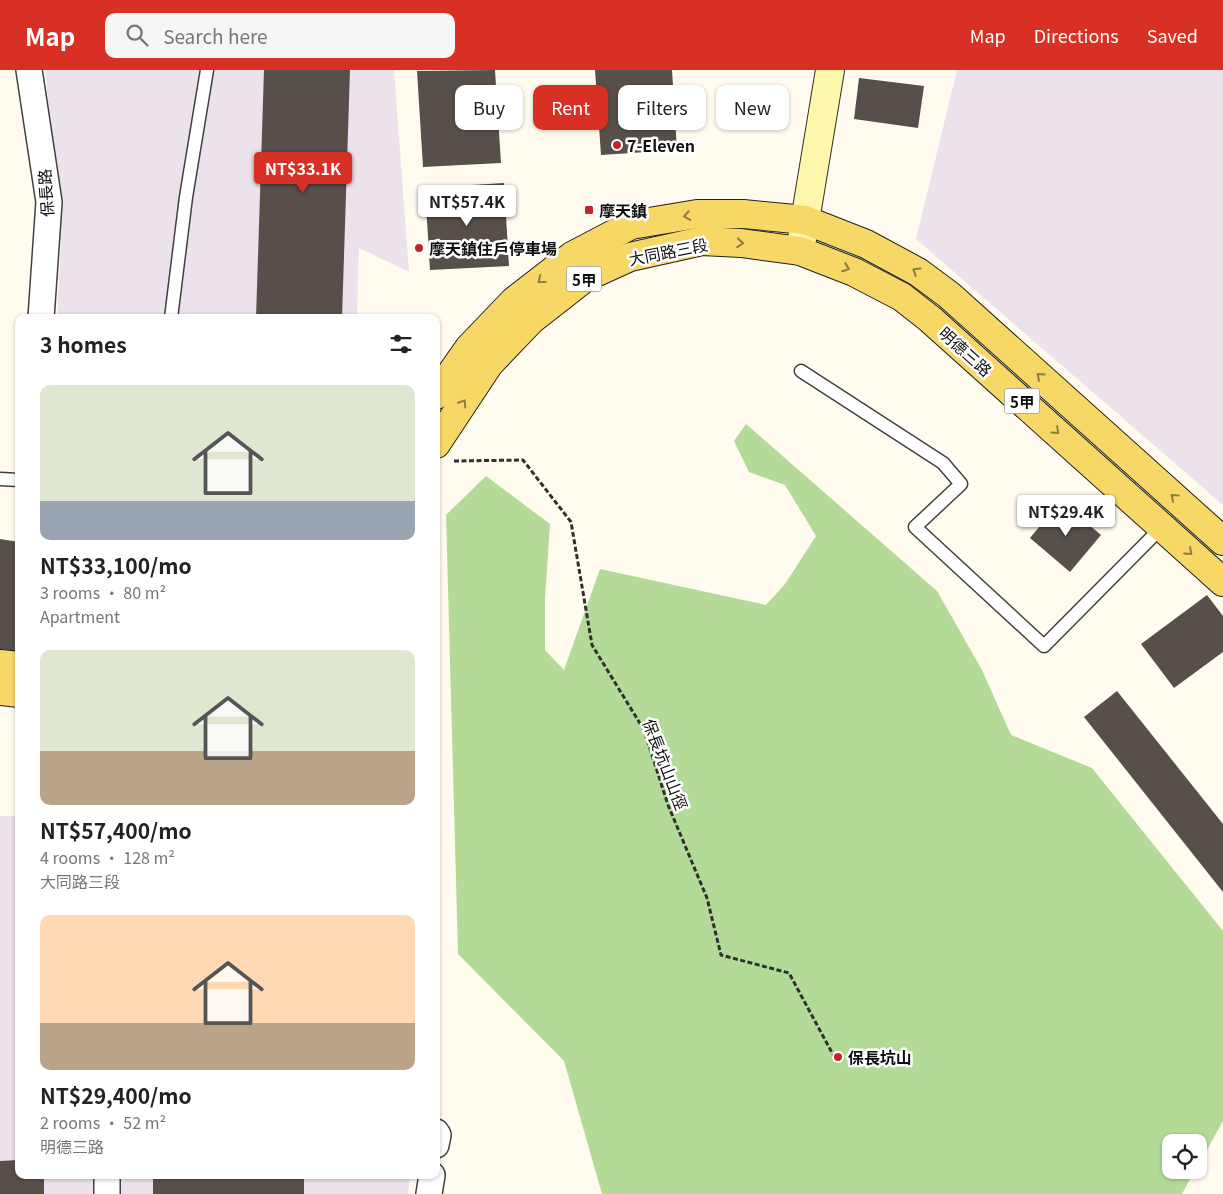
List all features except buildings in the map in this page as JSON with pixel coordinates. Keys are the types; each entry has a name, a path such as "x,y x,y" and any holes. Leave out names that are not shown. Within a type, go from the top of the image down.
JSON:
{"main road":[{"name":"大同路三段","path":"440,389 469,348 514,301 572,256 631,225 697,214 743,214 805,220"},
{"name":"明德三路","path":"805,220 866,244 918,272 949,295 1223,542"},
{"name":"大同路三段","path":"441,452 489,364 531,320 586,277 630,257 702,241 741,243 800,251"},
{"name":"明德三路","path":"800,251 854,272 902,297 930,318 1223,582"},
{"path":"0,664 15,666"},
{"path":"0,691 15,693"}],"street":[{"name":"保長路","path":"29,70 49,202 41,314"},
{"path":"800,251 830,70"},
{"path":"107,1179 107,1194"},
{"path":"430,1194 432,1179"}],"lane":[{"path":"171,314 186,197 207,70"},
{"path":"801,370 943,463 961,484 915,527 1044,646 1162,527"},
{"path":"0,479 15,480"}],"path":[{"name":"保長坑山山徑","path":"441,452 523,460 571,522 592,645 644,730 668,805 707,898 721,955 788,973 837,1062"}],"shaded area":[{"path":"45,70 394,70 409,272 359,248 357,314 57,314 61,240"},
{"path":"957,70 1223,70 1223,505 916,239"},
{"path":"0,816 15,816 15,1179 410,1179 408,1194 0,1194"}],"green space":[{"path":"746,424 937,591 982,670 1011,735 1092,768 1223,931 1223,1121 1207,1150 1207,1134 1162,1134 1162,1179 1190,1179 1182,1194 602,1194 564,1061 458,954 446,515 486,476 550,524 545,599 545,650 564,670 600,569 766,605 785,584 816,536 785,485 749,472 734,441"}],"place":[{"name":"7-Eleven","path":"617,145"},
{"name":"摩天鎮","path":"589,210"},
{"name":"摩天鎮住戶停車場","path":"419,248"},
{"name":"保長坑山","path":"838,1057"}]}
